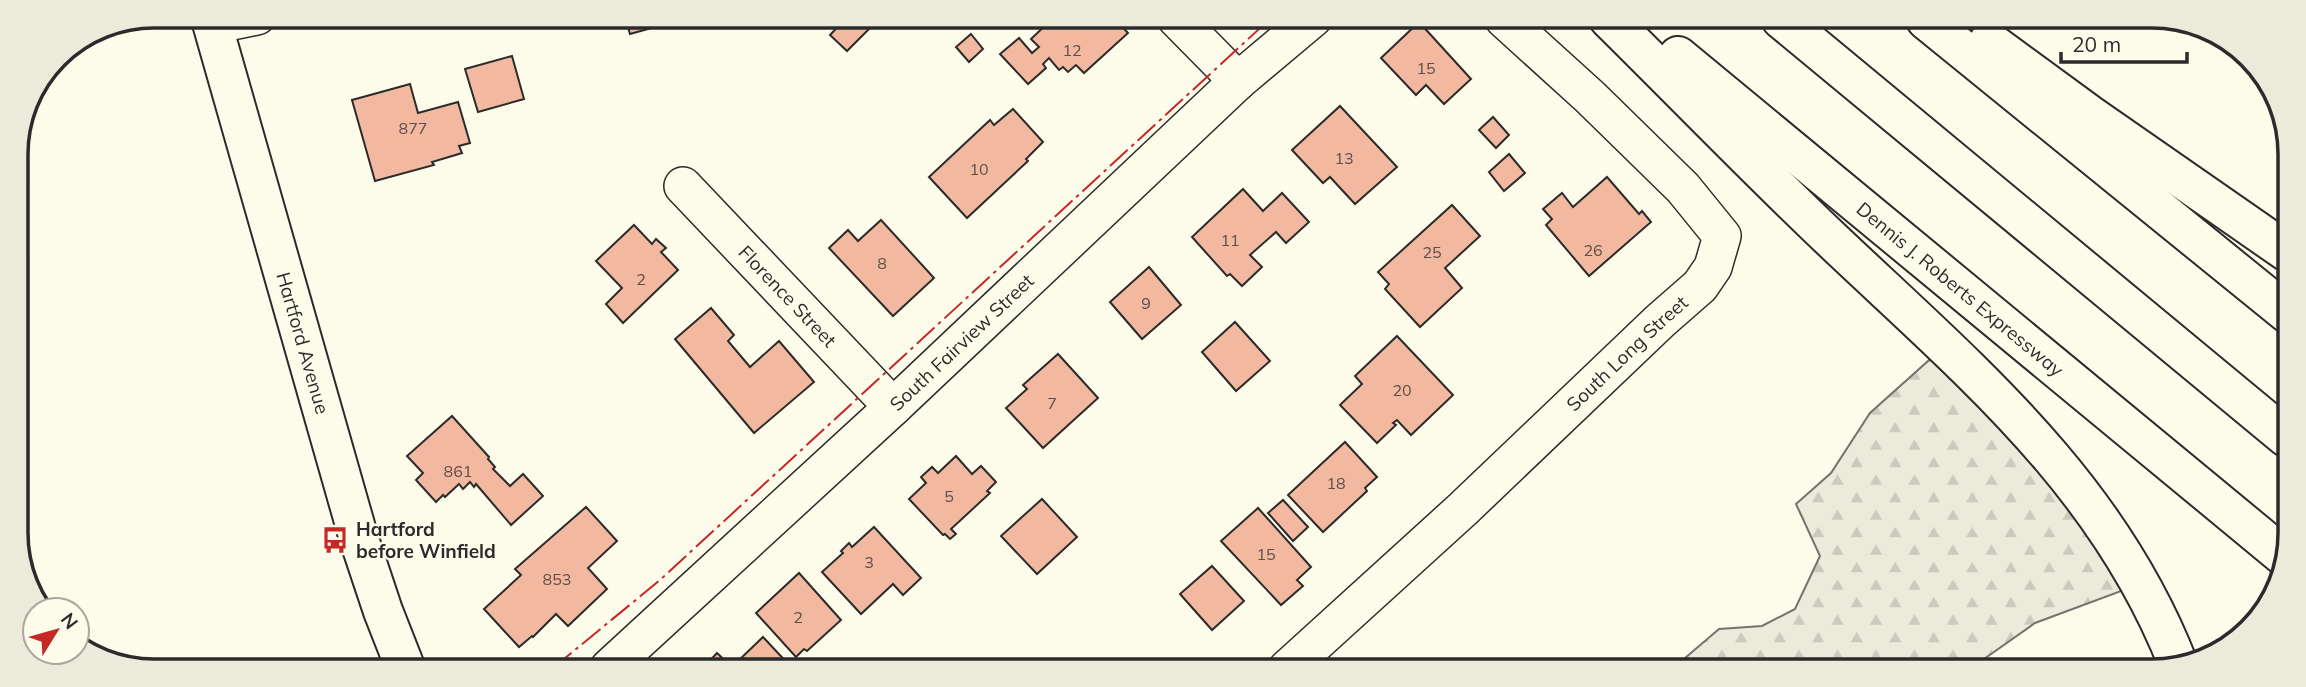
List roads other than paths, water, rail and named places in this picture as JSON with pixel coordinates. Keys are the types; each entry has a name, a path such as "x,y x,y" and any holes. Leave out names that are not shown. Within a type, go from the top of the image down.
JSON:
{"main road":[{"name":"Hartford Avenue","path":"213,28 359,539 402,659"},
{"path":"1618,28 1807,216 1981,379 2027,428 2073,483 2129,563 2159,618 2175,657"},
{"name":"Dennis J. Roberts Expressway","path":"1644,28 2277,550"},
{"path":"1791,28 2278,430"},
{"path":"1936,28 2278,306"},
{"path":"1973,28 2090,115 2278,246"}],"street":[{"path":"1186,28 1238,81"},
{"name":"South Fairview Street","path":"619,659 893,407 1238,81 1301,28"},
{"name":"South Long Street","path":"1298,659 1463,509 1700,286 1713,267 1721,236 1683,188 1590,97 1514,28"},
{"name":"Florence Street","path":"684,186 893,407"}],"place":[{"name":"Hartford before Winfield","path":"335,540"}]}
